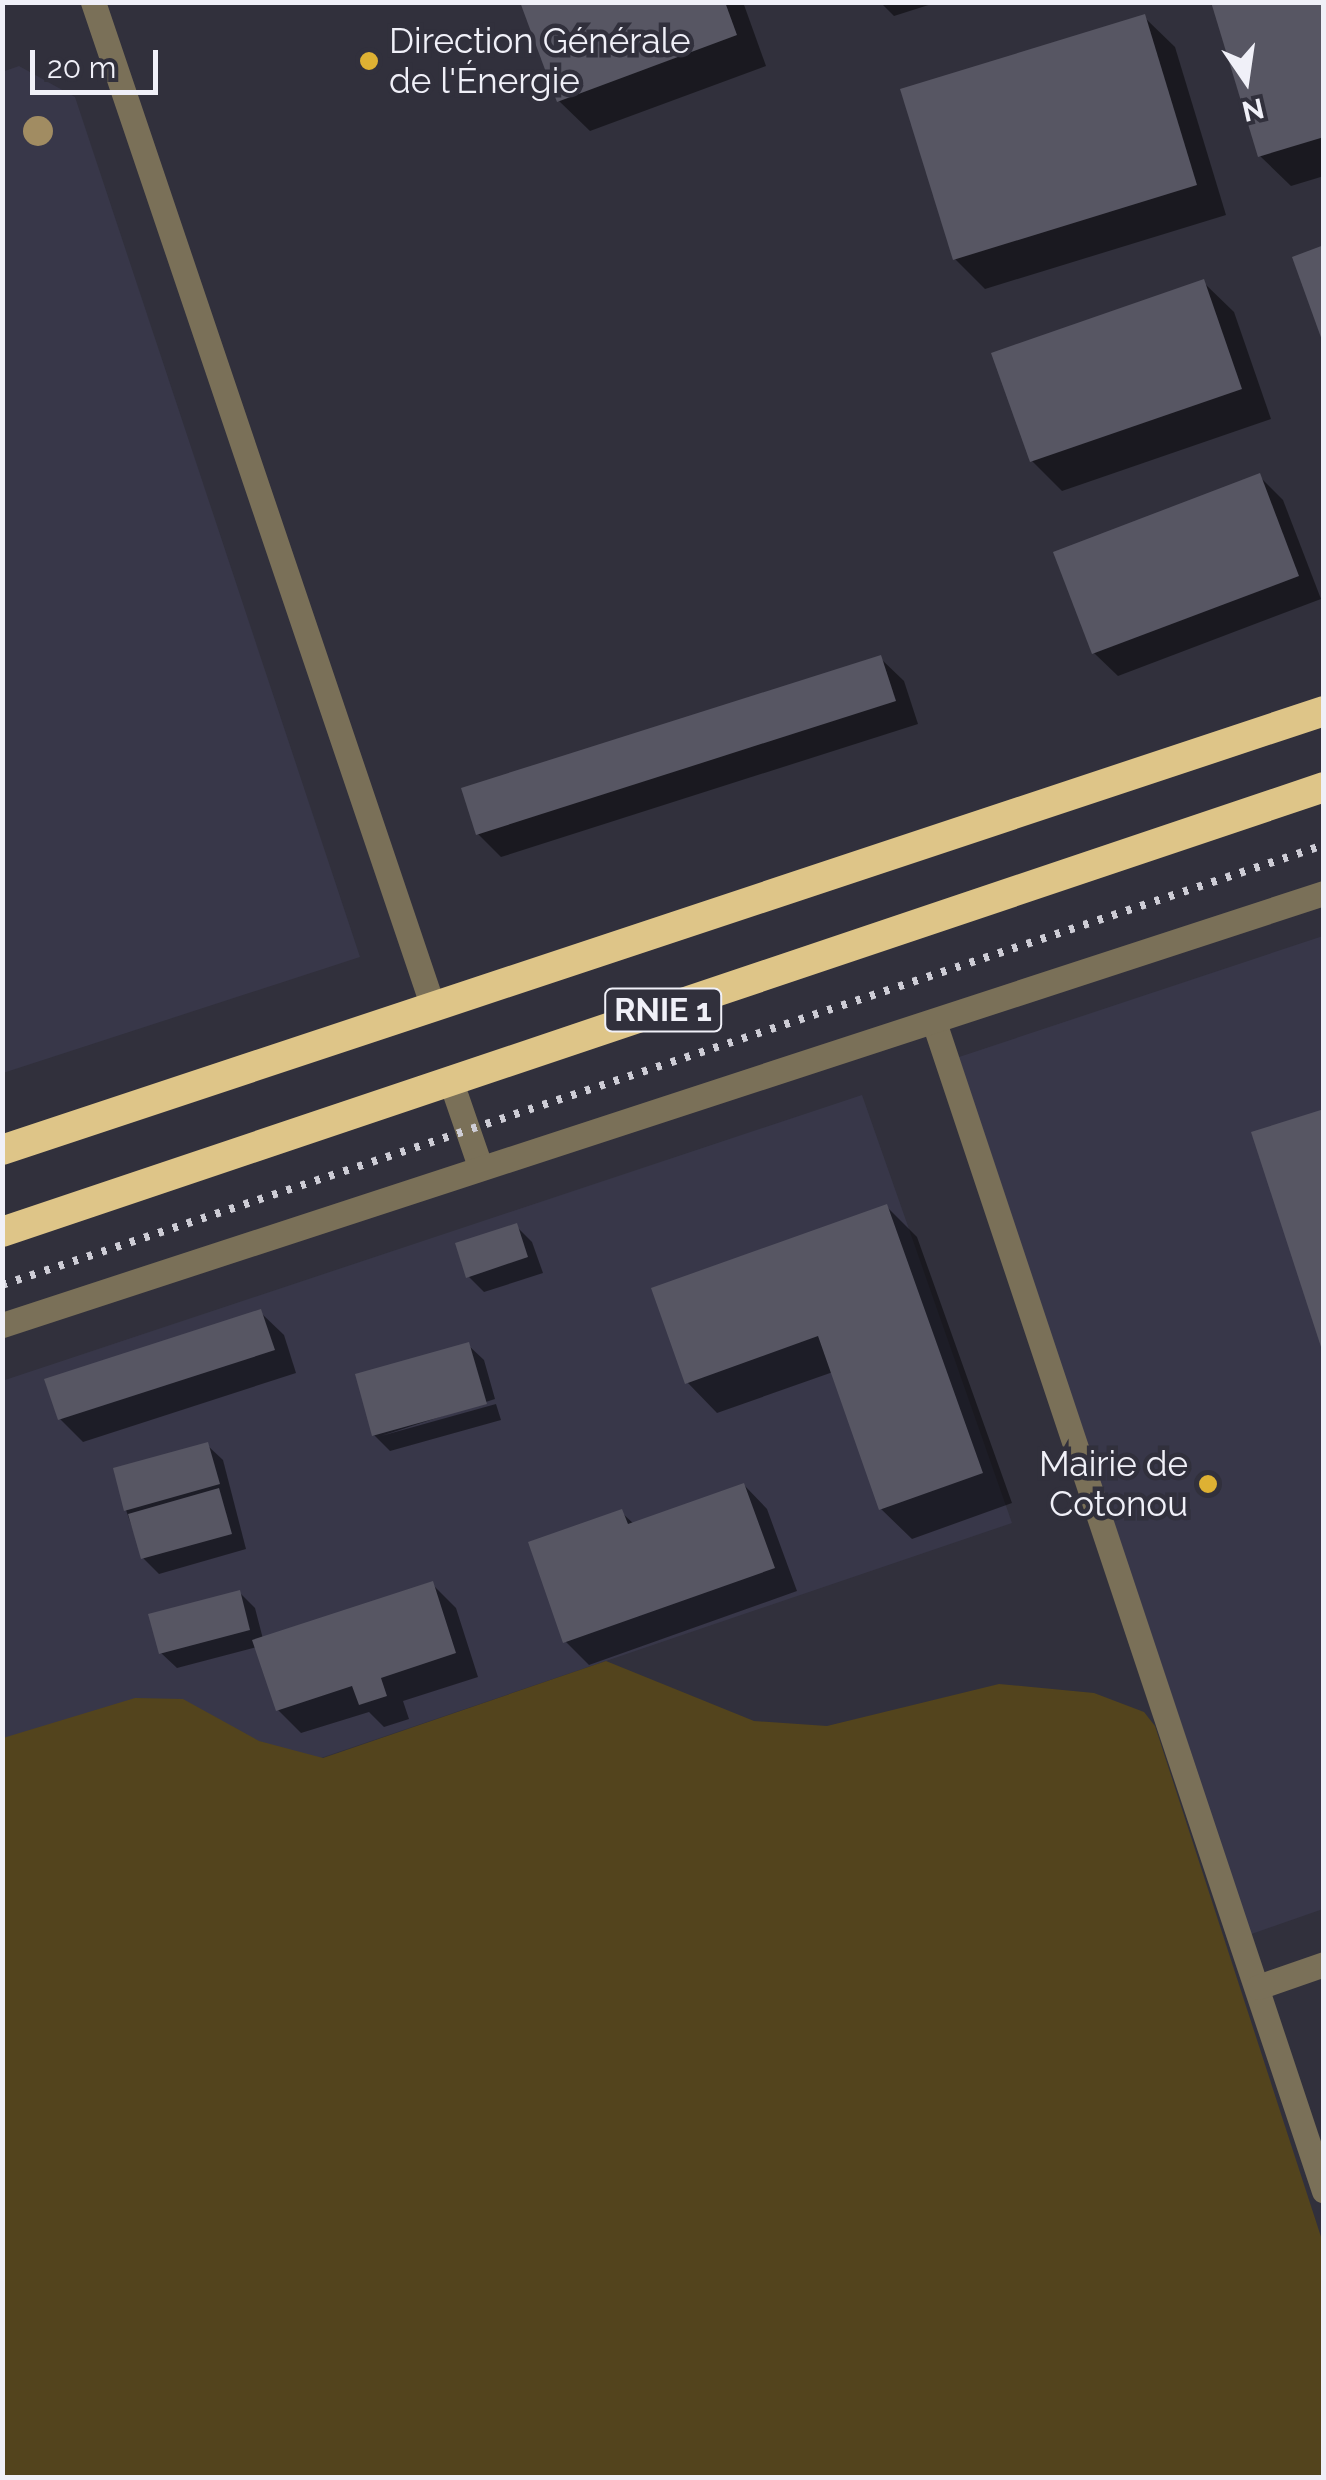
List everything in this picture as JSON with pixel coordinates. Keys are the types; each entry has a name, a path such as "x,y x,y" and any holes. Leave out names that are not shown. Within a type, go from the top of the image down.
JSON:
{"highway":[{"name":"RNIE 1","path":"2,1150 432,1004 1324,711"},
{"name":"RNIE 1","path":"2,1232 1324,787"}],"street":[{"path":"92,2 432,1004"},
{"path":"2,1326 480,1166 1324,893"},
{"path":"934,1022 1324,2191"},
{"path":"451,1082 480,1166"},
{"path":"1258,1987 1324,1964"}],"shaded area":[{"path":"19,66 75,97 360,957 3,1073 2,72"},
{"name":"Mairie de Cotonou","path":"1323,936 1323,1909 1240,1938 956,1058"},
{"path":"862,1095 1012,1523 3,1866 2,1381"},
{"path":"606,1661 754,1721 827,1726 999,1684 1094,1693 1144,1712 1155,1726 1323,2243 1323,2477 3,2477 3,1738 135,1698 183,1699 259,1741 323,1758"}],"building":[{"path":"520,2 725,2 737,35 557,102"},
{"path":"1211,2 1324,2 1324,137 1258,157"},
{"path":"1145,14 1197,185 953,260 900,89"},
{"path":"1324,245 1324,343 1323,343 1292,257"},
{"path":"1204,279 1242,389 1030,462 991,353"},
{"path":"1260,473 1299,576 1092,654 1053,552"},
{"path":"881,655 896,701 476,835 461,788"},
{"path":"1324,1109 1324,1353 1323,1353 1251,1132"},
{"path":"887,1204 983,1473 879,1510 818,1336 685,1384 651,1288"},
{"path":"517,1223 528,1257 466,1278 455,1243"},
{"path":"261,1309 275,1350 58,1420 44,1379"},
{"path":"469,1342 487,1404 372,1436 355,1374"},
{"path":"208,1442 220,1484 124,1511 113,1468"},
{"path":"744,1483 775,1568 563,1643 528,1542 622,1509 628,1524"},
{"path":"219,1488 232,1534 141,1559 128,1514"},
{"path":"433,1581 456,1653 381,1678 387,1696 359,1705 352,1686 276,1711 252,1640"},
{"path":"240,1590 250,1630 159,1654 148,1614"}],"railway":[{"path":"2,1285 1324,845"}],"place":[{"name":"Direction Générale de l'Énergie","path":"369,61"},
{"name":"Mairie de Cotonou","path":"1208,1484"}]}
